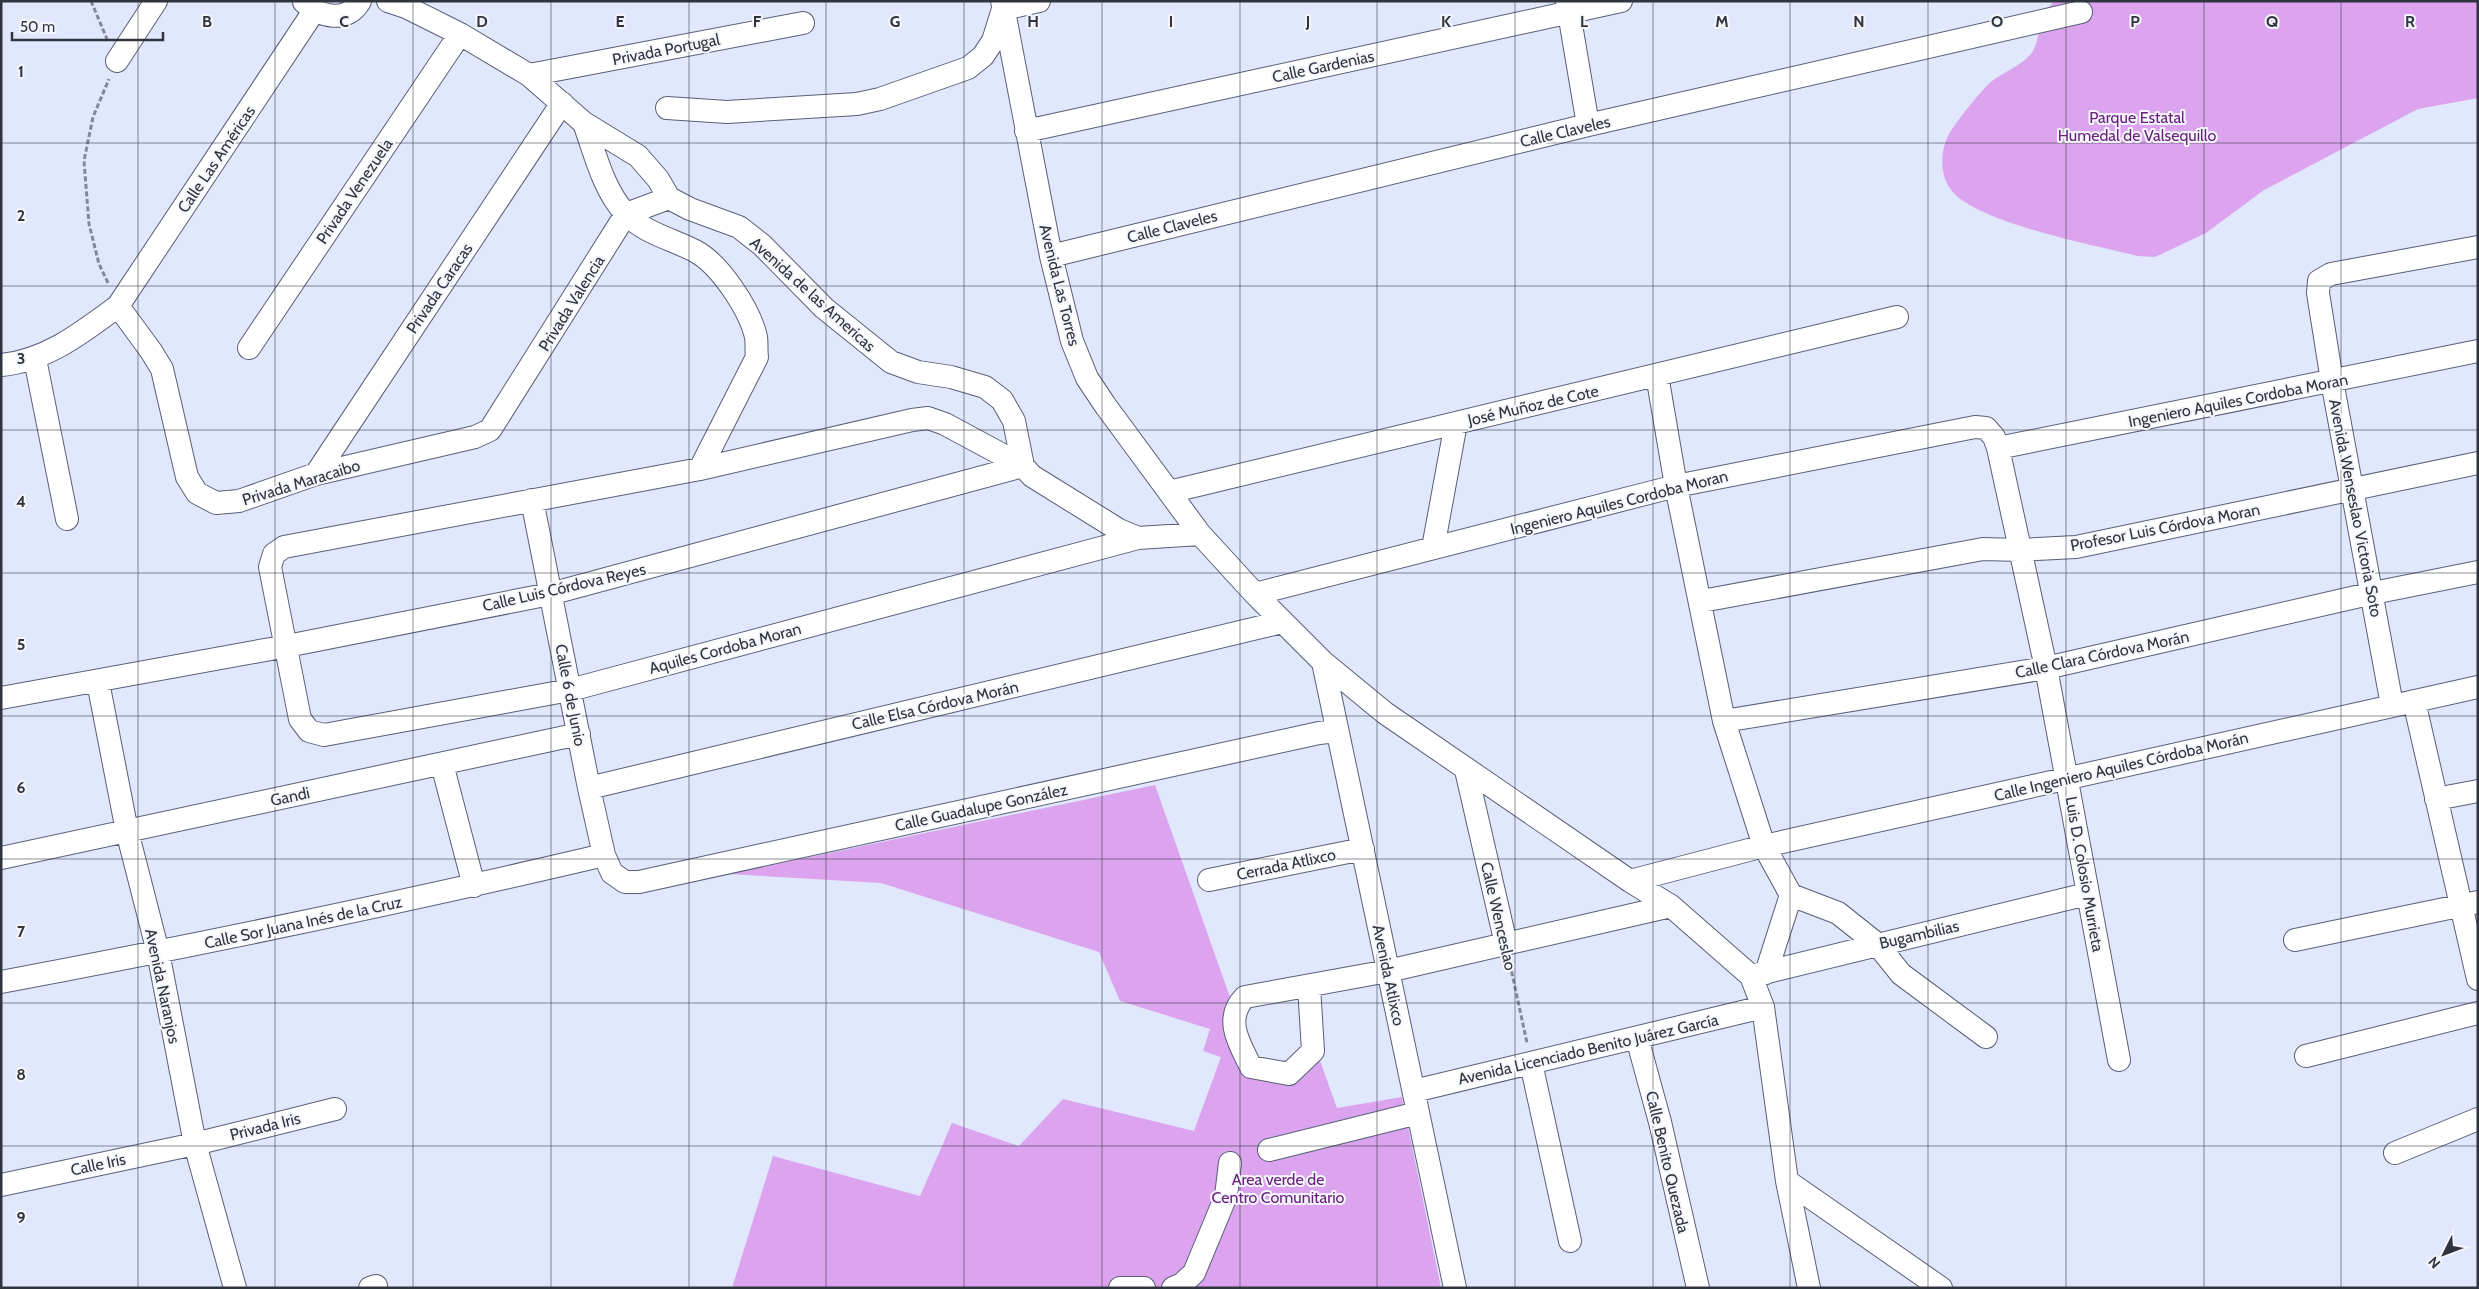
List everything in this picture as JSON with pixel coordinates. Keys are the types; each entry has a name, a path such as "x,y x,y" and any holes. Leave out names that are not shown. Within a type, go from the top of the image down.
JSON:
{"street":[{"path":"117,61 156,1"},
{"path":"308,6 325,16 338,16 349,12 360,1"},
{"path":"667,108 727,112 857,104 880,99 968,68 983,56 994,41 1002,5 1039,1"},
{"name":"Calle Gardenias","path":"1026,131 1568,7 1621,1"},
{"path":"402,3 460,34 529,75 584,123 638,156 658,179 669,198 626,214"},
{"name":"Avenida Las Torres","path":"1002,5 1051,256 1072,341 1087,378 1200,534 1254,594 1323,662 1385,713 1630,881 1671,906 1759,975"},
{"name":"Calle Las Américas","path":"118,306 308,6"},
{"path":"1568,7 1588,125"},
{"name":"Calle Claveles","path":"1051,256 1588,125 2081,12"},
{"name":"Privada Portugal","path":"529,75 803,23"},
{"name":"Privada Venezuela","path":"249,348 460,34"},
{"name":"Privada Caracas","path":"316,474 562,103"},
{"path":"584,123 611,194 626,214 650,232 696,252 716,267 730,285 756,337 757,356 700,469"},
{"name":"Avenida de las Americas","path":"669,198 739,228 762,244 824,308 891,362 918,372 951,377 985,387 1002,400 1014,421 1023,466"},
{"name":"Privada Valencia","path":"490,430 626,214"},
{"name":"Avenida Wenseslao Victoria Soto","path":"2478,248 2330,274 2319,281 2318,293 2332,381 2373,593 2403,703 2469,904 2478,979"},
{"path":"2,359 35,359 81,333 118,306"},
{"name":"Privada Maracaibo","path":"118,306 162,369 187,477 197,493 216,503 238,501 316,474 475,437 490,430"},
{"name":"José Muñoz de Cote","path":"1169,492 1896,317"},
{"name":"Ingeniero Aquiles Cordoba Moran","path":"1998,448 2478,351"},
{"path":"35,359 67,519"},
{"path":"1657,375 1676,486 1702,601 1724,721 1764,846 1790,895 1838,913 1877,944 1901,974 1986,1037"},
{"path":"287,646 270,567 274,554 284,547 700,469 912,420 928,418 945,424 1023,466 1032,476 1096,516 1138,538"},
{"path":"1433,548 1456,423"},
{"name":"Ingeniero Aquiles Cordoba Moran","path":"1254,594 1676,486 1975,426 1986,428"},
{"name":"Luis D. Colosio Murrieta","path":"1986,428 1994,436 1998,448 2046,668 2087,894 2120,1060"},
{"name":"Profesor Luis Córdova Moran","path":"1702,601 1983,549 2020,550 2076,547 2478,463"},
{"name":"Calle Luis Córdova Reyes","path":"1,698 98,682 550,594 1023,466"},
{"name":"Calle 6 de Junio","path":"532,500 604,855 612,872 625,882"},
{"name":"Aquiles Cordoba Moran","path":"287,646 300,719 309,731 324,735 570,690 1138,538 1200,534"},
{"name":"Calle Clara Córdova Morán","path":"1724,721 2046,668 2373,593 2478,572"},
{"name":"Calle Elsa Córdova Morán","path":"589,788 1282,622"},
{"name":"Avenida Atlixco","path":"1323,662 1455,1288"},
{"name":"Avenida Naranjos","path":"98,682 127,831 158,952 195,1144 235,1288"},
{"name":"Calle Ingeniero Aquiles Córdoba Morán","path":"1630,881 1764,846 2478,687"},
{"name":"Calle Guadalupe González","path":"625,882 639,882 1319,733 1337,731"},
{"name":"Gandi","path":"1,858 579,734"},
{"path":"442,764 474,886"},
{"name":"Calle Wenceslao","path":"1466,770 1506,944"},
{"path":"2436,799 2478,791"},
{"name":"Cerrada Atlixco","path":"1209,880 1363,848"},
{"name":"Calle Sor Juana Inés de la Cruz","path":"1,982 158,952 474,886 604,855"},
{"name":"Bugambilias","path":"1759,975 1877,944 2087,894"},
{"path":"1790,895 1759,975 1787,1181 1809,1288"},
{"path":"2295,940 2469,904"},
{"path":"1309,986 1388,971 1671,906"},
{"name":"Avenida Licenciado Benito Juárez García","path":"1414,1091 1763,1007"},
{"path":"2306,1056 2478,1013"},
{"name":"Calle Benito Quezada","path":"1636,1038 1660,1122 1698,1288"},
{"path":"1532,1063 1570,1241"},
{"name":"Privada Iris","path":"195,1144 335,1109"},
{"path":"1269,1150 1418,1113"},
{"path":"2395,1153 2478,1119"},
{"name":"Calle Iris","path":"1,1185 195,1144"},
{"path":"1173,1288 1182,1284 1194,1273 1226,1196 1230,1163"},
{"path":"1787,1181 1941,1288"},
{"path":"1120,1288 1144,1288"}],"path":[{"path":"90,1 117,61 93,117 84,161 89,224 100,264 118,306"},
{"name":"Calle Wenceslao","path":"1506,944 1532,1063"}],"green space":[{"name":"Parque Estatal Humedal de Valsequillo","path":"2055,1 2478,1 2478,98 2418,109 2264,190 2206,233 2155,257 2137,256 2066,239 2011,223 1986,213 1966,203 1952,191 1945,178 1942,163 1944,148 1949,134 1969,106 1992,81 2022,62 2034,50 2045,14"},
{"name":"Area verde de Centro Comunitario","path":"1155,785 1254,1065 1318,1055 1337,1108 1402,1097 1441,1288 732,1288 773,1156 920,1196 952,1123 1019,1146 1063,1099 1194,1131 1221,1057 1203,1051 1210,1029 1120,1001 1099,952 881,883 728,874"}]}
